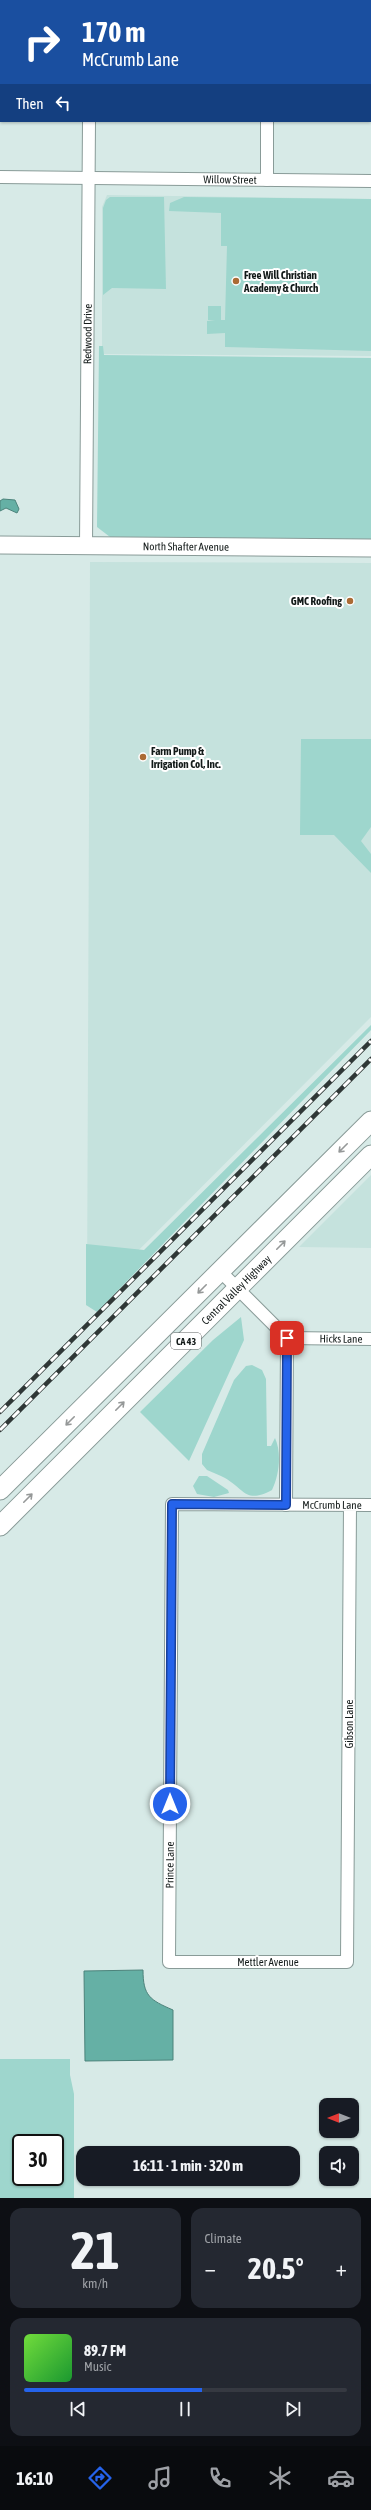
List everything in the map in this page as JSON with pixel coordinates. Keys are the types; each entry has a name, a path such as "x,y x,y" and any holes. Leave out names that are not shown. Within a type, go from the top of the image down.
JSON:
{"main road":[{"name":"North Shafter Avenue","path":"0,545 371,548"},
{"name":"CA 43","path":"0,1490 371,1121"},
{"name":"Central Valley Highway","path":"0,1526 371,1155"}],"street":[{"name":"Redwood Drive","path":"86,546 89,122"},
{"path":"267,122 267,180"},
{"name":"Willow Street","path":"0,177 371,181"},
{"path":"220,1271 287,1338 286,1505"},
{"name":"Hicks Lane","path":"287,1338 371,1339"},
{"name":"McCrumb Lane","path":"172,1504 371,1505"},
{"name":"Prince Lane","path":"169,1962 172,1504"},
{"name":"Gibson Lane","path":"348,1943 350,1505"},
{"name":"Mettler Avenue","path":"169,1962 348,1962 348,1943"}],"shaded area":[{"name":"Free Will Christian Academy & Church","path":"107,195 371,199 371,356 102,354 102,207"},
{"path":"110,197 164,197 166,289 112,288 103,295 103,208 106,200"},
{"path":"184,197 371,199 371,351 225,347 225,333 207,334 207,321 215,320 208,320 208,306 221,306 221,320 225,320 227,246 221,246 221,213 169,211 170,203"},
{"path":"99,346 103,346 104,355 371,358 371,542 114,540 97,527"},
{"path":"3,499 15,500 19,509 17,513 6,508 0,511 0,501"},
{"path":"90,562 371,563 371,1017 87,1302"},
{"path":"301,739 371,739 371,827 361,841 371,854 371,873 334,835 300,835"},
{"path":"371,1025 371,1030 97,1312 86,1305 86,1244 144,1250"},
{"path":"371,1175 371,1248 299,1247"},
{"path":"241,1317 244,1340 189,1461 140,1412 213,1340"},
{"path":"252,1365 262,1370 266,1379 267,1446 271,1446 275,1438 279,1457 278,1471 272,1490 256,1496 246,1494 225,1478 207,1470 202,1464 202,1454 234,1380 246,1366"},
{"path":"199,1476 207,1476 228,1490 229,1493 214,1497 197,1494 193,1486"},
{"path":"143,1970 144,1986 149,1996 153,2000 173,2010 173,2060 85,2061 84,1971"},
{"path":"0,2059 70,2059 70,2075 74,2094 74,2198 0,2198"}],"railway":[{"path":"0,1412 371,1041"},
{"path":"0,1430 371,1059"}],"place":[{"name":"Free Will Christian Academy & Church","path":"236,281"},
{"name":"GMC Roofing","path":"350,601"},
{"name":"Farm Pump & Irrigation Col, Inc.","path":"143,757"}],"route":[{"path":"170,1804 172,1504 286,1505 287,1338"}]}
